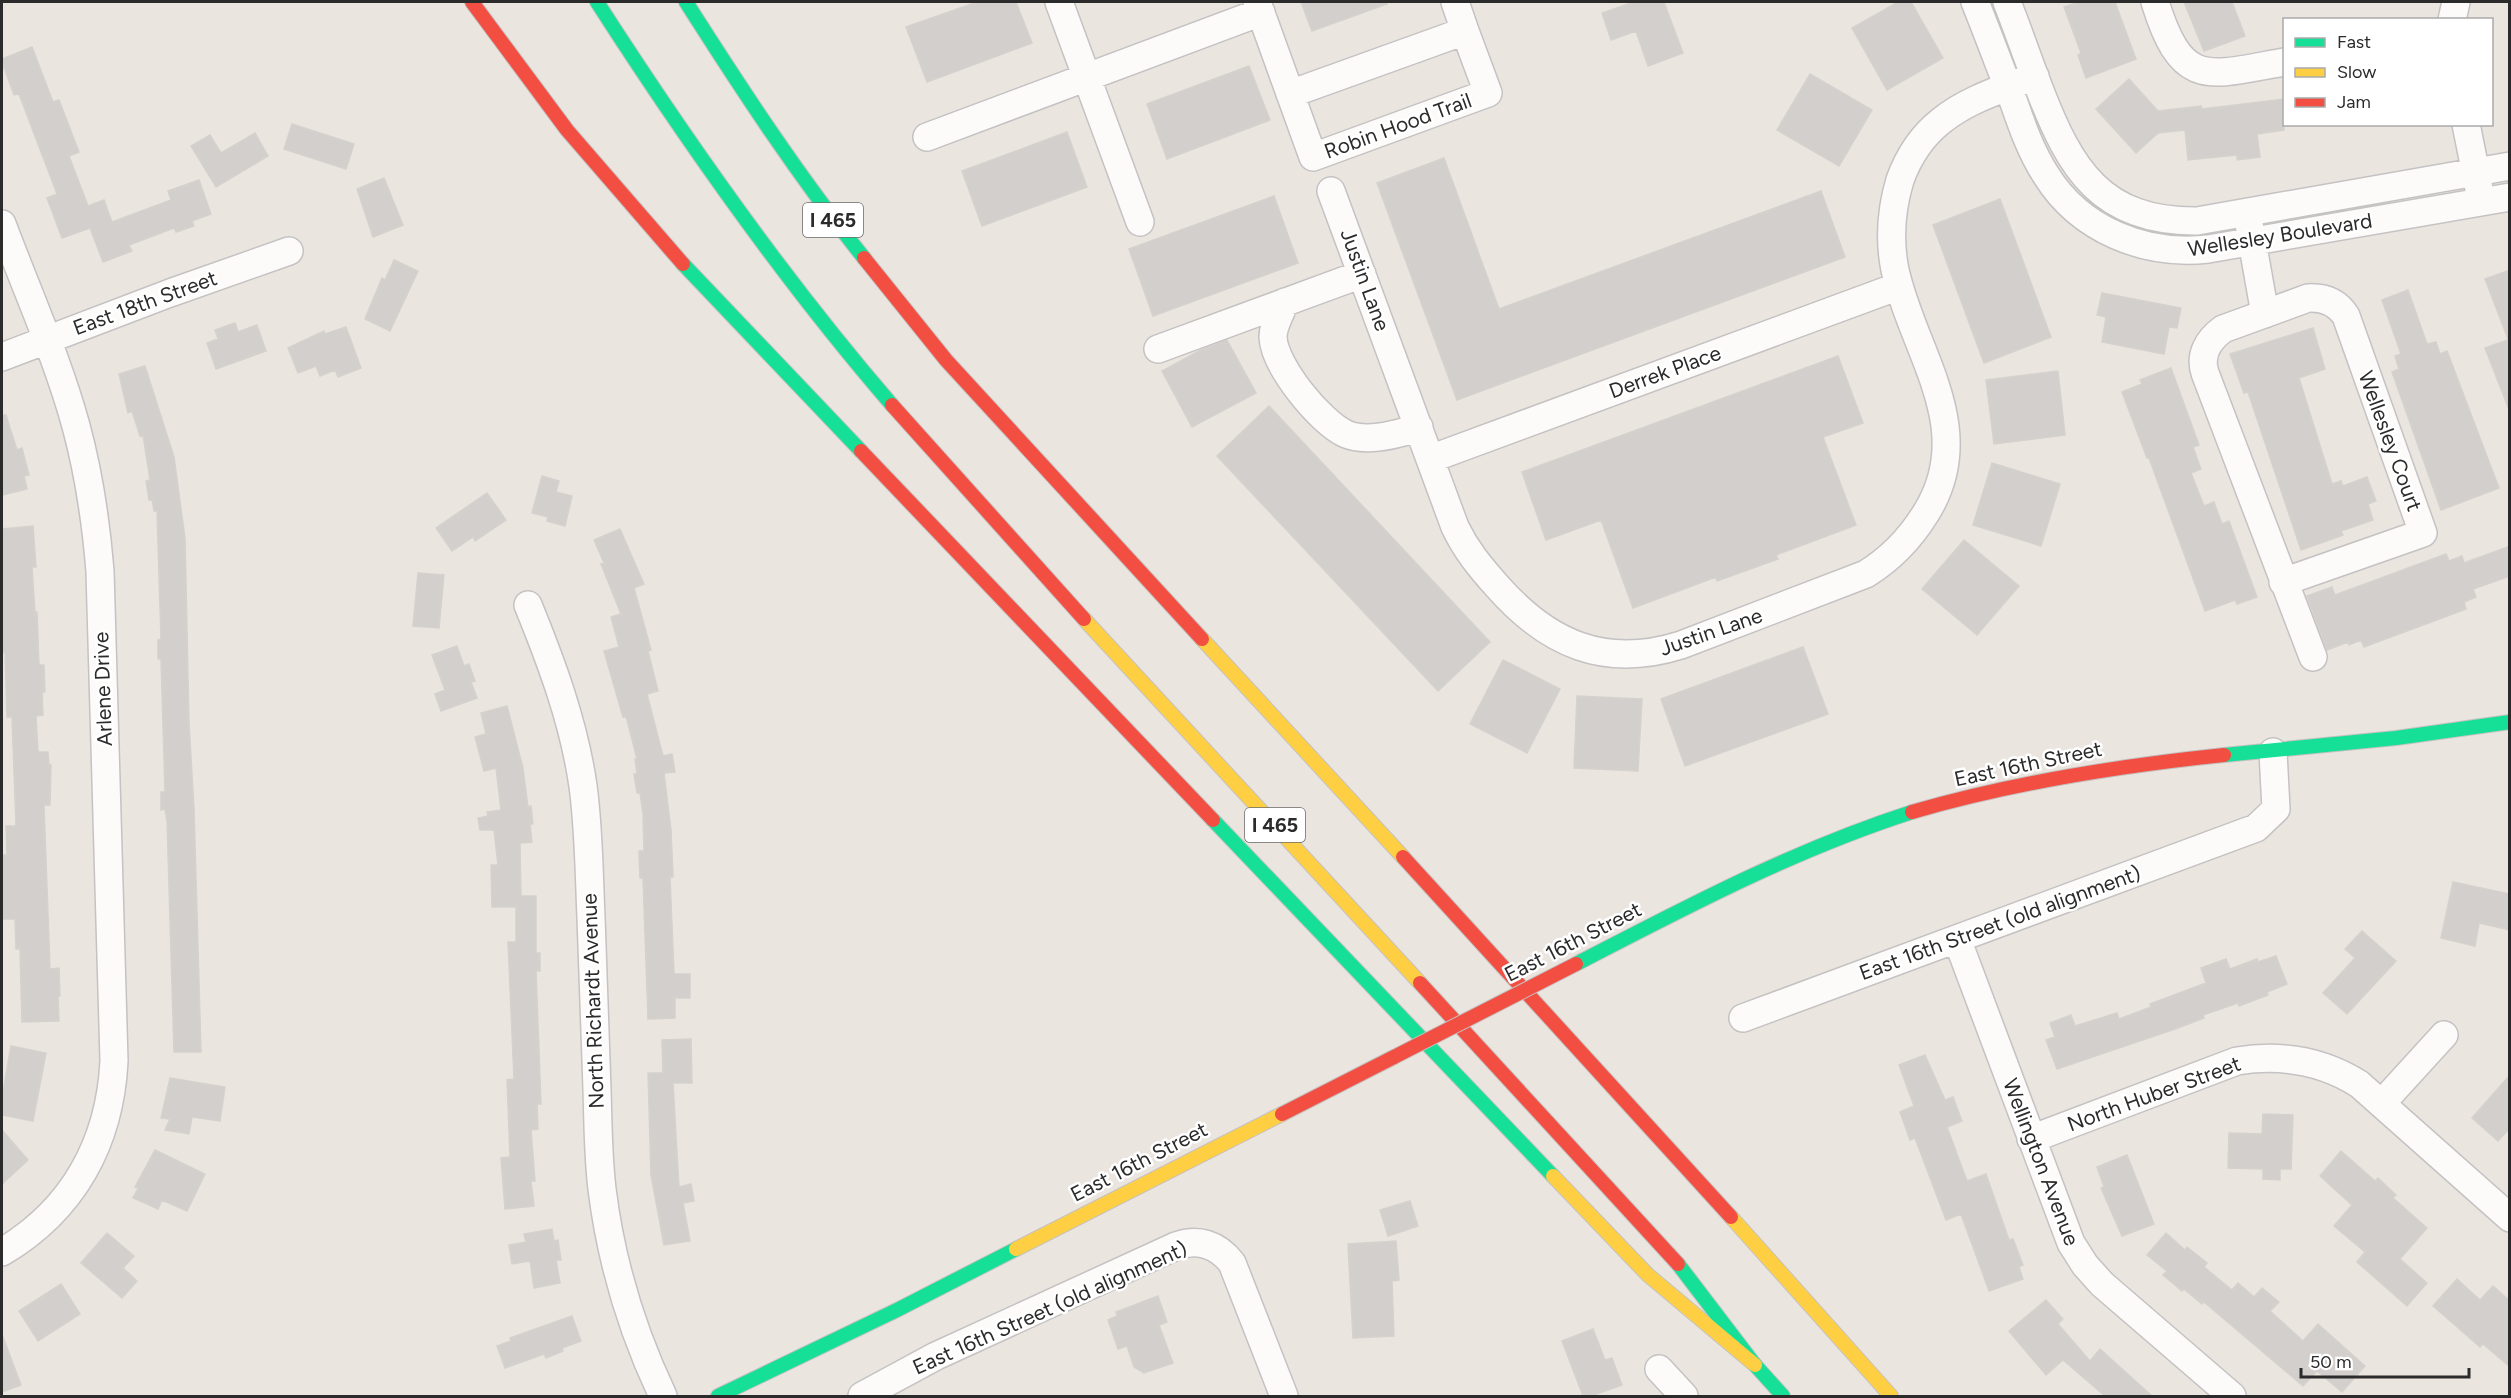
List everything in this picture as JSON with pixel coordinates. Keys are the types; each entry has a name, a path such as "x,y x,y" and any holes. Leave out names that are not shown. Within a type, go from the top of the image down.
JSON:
{"main road":[{"path":"472,2 554,115 671,252 1648,1275 1755,1365"},
{"name":"I 465","path":"597,2 681,132 729,199 802,295 893,405 1038,567 1671,1254 1755,1365 1782,1396"},
{"name":"I 465","path":"686,2 742,90 827,212 946,360 1659,1136 1891,1396"},
{"name":"East 16th Street","path":"718,1396 897,1310 1777,863 1832,840 1937,805 2052,778 2112,768 2440,733 2510,722"}],"street":[{"path":"1059,2 1140,222"},
{"path":"927,137 1087,77 1259,7 1290,94 1466,31 1455,2"},
{"name":"Wellesley Boulevard","path":"1975,2 2038,164 2065,201 2086,219 2130,241 2161,249 2194,250 2253,242 2510,196"},
{"name":"Wellesley Boulevard","path":"2007,2 2069,156 2091,183 2118,203 2151,216 2198,221 2510,166"},
{"path":"2155,2 2175,51 2194,67 2223,73 2283,62"},
{"path":"2452,18 2456,2"},
{"name":"Robin Hood Trail","path":"1290,94 1312,156 1488,93 1466,31"},
{"name":"Justin Lane","path":"1331,191 1455,527 1465,548 1514,606 1531,621 1564,641 1583,649 1609,654 1651,653 1681,645 1866,574 1892,556 1920,525 1938,488 1945,457 1946,425 1940,393 1899,286 1892,250 1892,212 1896,192 1910,159 1928,132 1941,120 1968,103 2035,76"},
{"path":"2466,126 2481,202"},
{"path":"2247,213 2265,314 2223,329 2214,336 2204,350 2203,367 2313,657"},
{"name":"Arlene Drive","path":"2,224 69,403 86,465 93,507 100,571 114,1061 108,1113 99,1140 87,1164 56,1210 32,1232 2,1252"},
{"name":"East 18th Street","path":"2,357 289,251"},
{"path":"1158,349 1362,274"},
{"name":"Derrek Place","path":"1430,459 1899,286"},
{"name":"Wellesley Court","path":"2265,314 2308,298 2330,301 2343,310 2424,533 2283,582"},
{"path":"1285,302 1276,322 1273,337 1277,355 1291,378 1328,422 1347,435 1371,437 1402,433 1419,427"},
{"name":"North Richardt Avenue","path":"528,605 562,694 578,756 583,789 588,840 597,1127 607,1222 627,1306 643,1351 663,1396"},
{"name":"East 16th Street (old alignment)","path":"1743,1018 2256,828 2276,808 2273,752"},
{"name":"Wellington Avenue","path":"1957,939 2065,1231 2085,1265 2102,1284 2232,1396"},
{"path":"2382,1103 2444,1035"},
{"name":"North Huber Street","path":"2031,1139 2237,1061 2258,1058 2290,1059 2322,1066 2350,1079 2382,1103 2510,1218"},
{"name":"East 16th Street (old alignment)","path":"862,1396 936,1356 1176,1246 1192,1242 1208,1244 1227,1256 1236,1269 1284,1396"},
{"path":"1659,1369 1684,1396"}],"building":[{"path":"977,2 1016,2 1032,43 927,82 906,27"},
{"path":"1301,2 1387,2 1387,4 1312,31"},
{"path":"1634,2 1664,2 1683,53 1648,66 1636,31 1611,40 1602,13"},
{"path":"1898,2 1911,2 1943,58 1887,90 1852,28"},
{"path":"2079,2 2115,2 2136,59 2086,78 2078,55 2081,53 2064,7"},
{"path":"2184,2 2232,2 2245,36 2204,51"},
{"path":"32,47 53,102 59,100 79,152 69,156 88,206 104,200 112,222 171,200 168,191 199,180 211,214 192,221 194,226 176,232 174,228 129,245 132,251 103,262 90,228 62,238 47,198 57,194 19,94 14,95 2,62 2,59"},
{"path":"1249,66 1270,120 1167,159 1147,104"},
{"path":"1810,74 1872,110 1839,166 1777,130"},
{"path":"2129,79 2158,111 2201,106 2202,109 2283,99 2284,130 2257,134 2260,157 2237,160 2237,155 2188,160 2185,130 2158,133 2136,153 2096,109"},
{"path":"292,124 354,144 346,169 284,149"},
{"path":"1067,132 1087,187 982,226 962,171"},
{"path":"255,133 268,156 216,187 191,146 210,135 221,153"},
{"path":"1444,158 1499,309 1821,191 1845,257 1457,400 1377,183"},
{"path":"384,178 403,225 373,237 357,189"},
{"path":"1274,196 1298,263 1153,316 1129,249"},
{"path":"2000,199 2051,337 1984,363 1933,225"},
{"path":"394,260 418,271 390,331 365,319 382,278 385,280"},
{"path":"2510,270 2510,339 2508,339 2485,279"},
{"path":"2408,290 2427,344 2436,342 2440,354 2447,351 2499,488 2441,510 2392,372 2399,369 2395,356 2401,354 2382,300"},
{"path":"2102,293 2181,308 2177,328 2169,327 2164,354 2102,342 2106,317 2097,315"},
{"path":"235,323 238,332 257,325 266,351 216,369 207,343 218,339 215,330"},
{"path":"346,327 361,368 338,377 335,370 320,376 316,366 298,373 288,348 324,331 325,334"},
{"path":"2313,328 2325,369 2299,378 2332,484 2341,481 2343,486 2367,477 2376,501 2368,504 2373,520 2341,531 2343,535 2301,550 2248,392 2244,393 2230,354"},
{"path":"2510,339 2510,407 2508,407 2485,348"},
{"path":"1227,340 1256,393 1192,427 1162,371 1199,351"},
{"path":"1838,356 1863,423 1823,437 1856,525 1776,555 1778,559 1717,581 1716,577 1633,608 1601,520 1546,540 1522,472"},
{"path":"145,366 174,457 185,538 201,1052 174,1052 167,821 165,809 161,810 161,792 165,792 161,659 158,659 158,640 161,639 157,511 154,511 152,499 149,500 146,481 150,480 143,435 140,436 132,411 128,413 119,374"},
{"path":"2171,368 2199,445 2193,447 2201,469 2191,473 2204,506 2214,502 2222,524 2229,521 2257,597 2237,604 2235,600 2205,611 2149,458 2147,458 2122,392 2142,384 2140,380"},
{"path":"2058,371 2065,435 1994,444 1986,380"},
{"path":"1269,406 1490,642 1438,691 1217,456"},
{"path":"2,415 6,415 17,450 22,448 29,475 24,476 27,489 2,495"},
{"path":"1992,463 2060,484 2041,546 1973,525"},
{"path":"542,476 559,481 556,492 572,496 565,526 547,521 548,517 532,513"},
{"path":"487,493 506,520 475,541 473,537 452,551 436,528"},
{"path":"33,526 36,567 32,567 35,613 37,612 39,665 44,665 45,692 42,692 43,715 36,716 38,752 48,752 49,765 51,765 50,805 44,805 50,969 59,968 60,996 58,996 59,1021 22,1022 20,949 16,949 15,919 2,919 2,855 7,855 6,826 16,826 12,717 7,717 5,652 2,652 2,529"},
{"path":"620,529 644,584 634,588 651,650 648,651 658,691 647,694 663,756 672,754 675,772 664,773 671,830 673,877 670,877 674,974 690,974 690,998 675,998 675,1018 648,1019 643,878 640,878 639,851 644,851 643,814 634,774 637,774 635,759 637,759 626,716 623,717 604,651 619,647 611,617 621,614 594,540"},
{"path":"1964,540 2019,586 1977,635 1922,589"},
{"path":"2510,546 2510,576 2473,589 2476,597 2464,602 2466,609 2364,647 2361,640 2327,650 2307,596 2332,587 2335,595 2446,554 2449,561 2462,556 2464,563"},
{"path":"418,573 444,575 439,628 413,626"},
{"path":"457,646 464,666 469,664 475,681 471,682 477,698 441,711 435,694 445,690 432,655"},
{"path":"1803,647 1828,714 1685,766 1661,699"},
{"path":"1503,660 1560,689 1527,753 1470,724"},
{"path":"1577,696 1642,699 1638,771 1574,768"},
{"path":"507,706 523,768 528,807 531,806 533,824 530,824 532,842 520,843 521,896 536,896 536,953 540,953 540,971 536,971 541,1104 537,1104 538,1129 531,1130 535,1181 531,1181 534,1206 505,1209 501,1158 510,1157 507,1080 514,1079 508,942 516,942 516,907 492,907 491,865 498,865 494,830 480,830 478,818 488,816 487,812 501,810 496,768 484,771 475,737 486,734 481,713"},
{"path":"2453,882 2510,894 2510,930 2479,923 2475,946 2441,938"},
{"path":"2362,931 2396,961 2347,1014 2323,993 2355,958 2345,949"},
{"path":"2276,956 2287,984 2267,992 2268,995 2239,1006 2238,1003 2203,1015 2204,1018 2175,1029 2057,1069 2046,1040 2055,1037 2050,1023 2071,1015 2075,1026 2117,1013 2119,1019 2151,1007 2150,1004 2206,983 2201,968 2226,959 2230,969 2257,959 2258,962"},
{"path":"691,1039 692,1083 673,1083 679,1187 691,1184 694,1201 683,1203 690,1241 664,1245 651,1175 648,1073 663,1073 662,1040"},
{"path":"11,1046 46,1053 33,1121 2,1115 2,1097"},
{"path":"1925,1055 1945,1100 1953,1097 1962,1121 1947,1127 1967,1181 1986,1174 2009,1240 2013,1239 2023,1265 2019,1267 2023,1279 1989,1291 1961,1214 1946,1220 1915,1138 1910,1140 1900,1112 1914,1106 1899,1065"},
{"path":"2510,1075 2510,1128 2498,1141 2472,1118"},
{"path":"170,1078 225,1087 220,1121 192,1117 189,1134 165,1130 170,1119 161,1118"},
{"path":"2263,1114 2293,1115 2291,1169 2280,1169 2280,1180 2263,1179 2263,1169 2228,1168 2229,1133 2262,1134"},
{"path":"2,1130 28,1160 2,1184"},
{"path":"155,1150 205,1174 187,1211 162,1200 158,1209 133,1198 138,1188 135,1187"},
{"path":"2341,1151 2375,1181 2378,1178 2396,1195 2393,1198 2427,1228 2400,1259 2427,1283 2407,1306 2357,1262 2365,1252 2334,1226 2352,1205 2320,1176"},
{"path":"2127,1155 2154,1224 2122,1236 2101,1188 2104,1187 2097,1167"},
{"path":"1410,1201 1418,1226 1388,1236 1380,1210"},
{"path":"552,1229 554,1241 558,1240 561,1260 556,1260 560,1283 534,1288 530,1261 512,1264 509,1245 526,1242 524,1234"},
{"path":"107,1233 134,1256 123,1268 137,1281 122,1298 81,1263"},
{"path":"2166,1233 2185,1250 2187,1247 2207,1263 2204,1267 2232,1290 2238,1283 2254,1297 2262,1288 2279,1302 2270,1311 2303,1341 2318,1324 2365,1366 2342,1392 2317,1371 2303,1386 2204,1302 2202,1304 2184,1289 2182,1291 2163,1275 2167,1271 2147,1255"},
{"path":"1396,1241 1399,1280 1392,1281 1394,1336 1353,1338 1348,1244"},
{"path":"2457,1279 2480,1300 2493,1286 2510,1301 2510,1367 2483,1344 2480,1347 2433,1306"},
{"path":"61,1284 80,1314 38,1341 19,1311"},
{"path":"1158,1296 1167,1322 1159,1325 1173,1363 1144,1373 1134,1367 1127,1346 1118,1349 1108,1320 1117,1316 1116,1312"},
{"path":"2046,1300 2063,1319 2058,1324 2090,1361 2100,1349 2152,1396 2105,1396 2063,1360 2046,1375 2009,1331"},
{"path":"572,1316 581,1341 562,1348 563,1351 546,1358 544,1354 505,1368 497,1346 511,1341 510,1338"},
{"path":"1593,1329 1605,1360 1612,1358 1622,1385 1591,1396 1583,1396 1562,1341"},
{"path":"2,1338 21,1385 2,1392"}],"traffic: fast":[{"path":"597,2 737,209 813,309 892,405"},
{"path":"686,2 772,133 864,258"},
{"path":"683,264 861,451"},
{"path":"2224,755 2396,738 2510,722"},
{"path":"1576,964 1741,881 1825,844 1912,812"},
{"path":"1213,820 1553,1176"},
{"path":"718,1396 897,1310 1016,1249"},
{"path":"1678,1264 1755,1365 1783,1396"}],"traffic: slow":[{"path":"1084,619 1420,983"},
{"path":"1202,639 1403,857"},
{"path":"1016,1249 1282,1114"},
{"path":"1553,1176 1648,1275 1755,1365"},
{"path":"1731,1217 1891,1396"}],"traffic: jam":[{"path":"472,2 567,130 683,264"},
{"path":"864,258 946,360 1202,639"},
{"path":"892,405 1084,619"},
{"path":"861,451 1213,820"},
{"path":"1912,812 1950,801 2066,776 2224,755"},
{"path":"1403,857 1731,1217"},
{"path":"1394,1057 1576,964"},
{"path":"1420,983 1678,1264"},
{"path":"1282,1114 1394,1057"}]}
